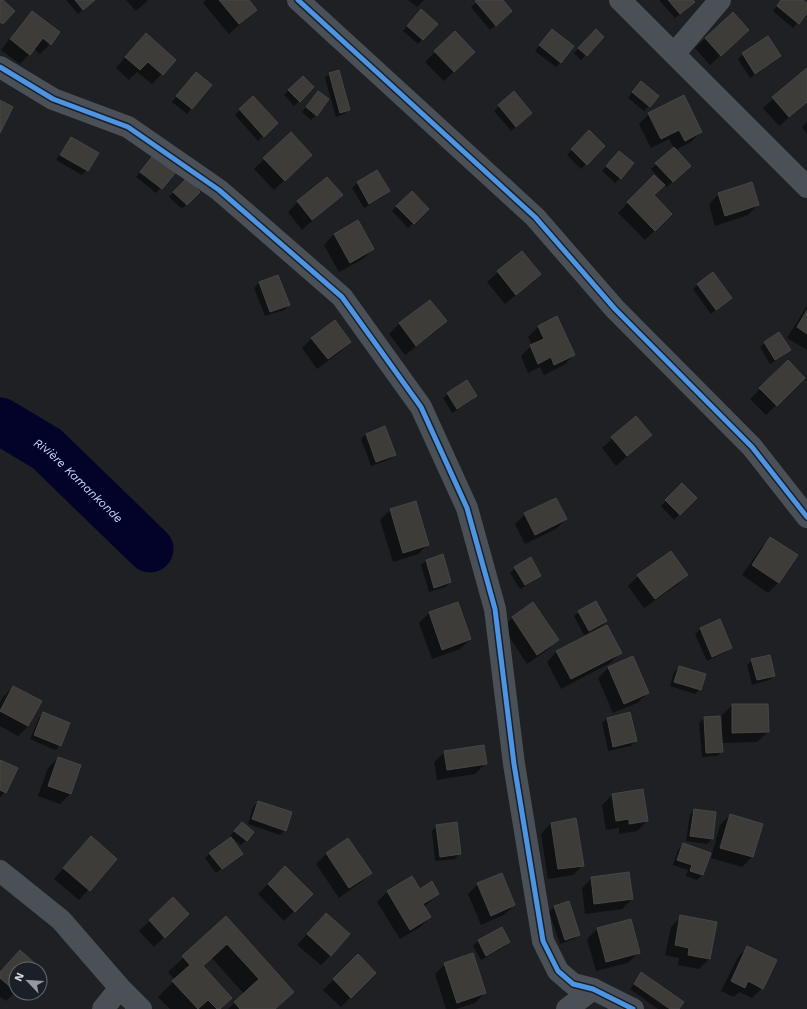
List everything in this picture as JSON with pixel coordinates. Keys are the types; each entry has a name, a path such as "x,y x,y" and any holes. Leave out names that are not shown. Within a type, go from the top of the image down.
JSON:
{"street":[{"path":"298,0 535,217 615,309 752,447 807,517"},
{"path":"620,0 807,187"},
{"path":"674,54 720,0"},
{"path":"0,67 53,98 128,127 219,190 342,297 421,407 467,508 495,609 514,764 543,941 558,971 573,984 593,989 633,1009"},
{"path":"0,872 61,920 120,988 141,1009"},
{"path":"103,1009 120,988"},
{"path":"567,1009 593,989"}],"building":[{"path":"0,0 3,0 15,11 3,24 0,22"},
{"path":"75,0 95,0 83,10"},
{"path":"219,0 249,0 257,10 239,24"},
{"path":"503,0 512,11 496,26 475,1"},
{"path":"668,0 693,0 695,2 680,14"},
{"path":"781,0 803,0 807,3 807,13 799,24 777,6"},
{"path":"421,9 438,24 423,40 407,26"},
{"path":"32,11 60,32 51,45 43,38 30,55 10,39"},
{"path":"733,12 749,30 721,56 705,38"},
{"path":"552,29 574,46 561,63 539,45"},
{"path":"596,29 604,37 587,56 578,48"},
{"path":"455,31 475,52 454,72 434,51"},
{"path":"146,33 176,60 163,75 148,62 140,70 125,57"},
{"path":"768,36 781,56 755,74 742,53"},
{"path":"807,68 807,102 789,117 772,97"},
{"path":"339,70 350,110 340,113 329,73"},
{"path":"196,72 212,85 192,109 176,96"},
{"path":"303,76 314,87 300,102 288,90"},
{"path":"641,81 659,96 650,107 632,92"},
{"path":"318,91 329,99 317,116 306,107"},
{"path":"514,91 532,113 516,127 498,105"},
{"path":"684,95 702,132 685,141 679,130 661,139 648,113"},
{"path":"253,96 278,123 264,137 239,109"},
{"path":"0,100 13,107 0,133"},
{"path":"589,130 605,146 587,165 571,149"},
{"path":"291,132 312,155 285,181 263,158"},
{"path":"71,137 99,153 88,171 60,155"},
{"path":"674,147 691,166 673,182 655,163"},
{"path":"619,151 634,163 621,179 606,166"},
{"path":"155,153 177,171 162,189 140,172"},
{"path":"377,170 390,191 369,204 357,182"},
{"path":"654,175 665,185 654,195 672,214 655,231 627,202"},
{"path":"327,177 343,195 312,220 297,201"},
{"path":"186,179 200,192 187,205 173,192"},
{"path":"752,182 759,205 725,216 718,193"},
{"path":"412,191 429,209 414,224 396,206"},
{"path":"358,220 374,249 350,263 334,234"},
{"path":"522,251 541,274 516,295 497,271"},
{"path":"713,272 732,298 716,310 697,284"},
{"path":"278,275 290,305 270,312 259,282"},
{"path":"430,300 447,321 416,346 399,323"},
{"path":"807,310 807,334 797,327"},
{"path":"557,316 575,355 554,365 551,357 538,364 530,345 544,339 538,326"},
{"path":"335,320 351,342 328,359 311,338"},
{"path":"779,332 791,350 775,360 764,342"},
{"path":"788,360 805,378 777,406 759,388"},
{"path":"467,380 477,396 457,409 447,393"},
{"path":"636,416 652,435 627,456 611,437"},
{"path":"385,426 396,455 376,462 366,434"},
{"path":"682,483 697,498 680,515 665,500"},
{"path":"556,498 567,519 535,535 524,513"},
{"path":"416,501 429,545 403,553 390,509"},
{"path":"770,537 798,555 779,583 752,565"},
{"path":"671,551 688,575 655,599 637,575"},
{"path":"443,554 451,582 434,588 426,560"},
{"path":"531,557 541,576 525,585 514,567"},
{"path":"596,601 607,621 589,631 578,611"},
{"path":"458,602 471,639 442,650 429,612"},
{"path":"533,602 559,640 537,655 512,617"},
{"path":"720,619 732,648 712,657 700,628"},
{"path":"607,625 622,653 571,679 556,651"},
{"path":"770,655 775,676 757,680 751,659"},
{"path":"633,656 649,693 624,704 608,667"},
{"path":"679,666 706,674 701,690 674,682"},
{"path":"13,686 42,701 28,726 0,711"},
{"path":"732,704 768,704 769,732 732,733"},
{"path":"43,712 70,723 61,746 34,735"},
{"path":"630,712 637,741 613,747 607,718"},
{"path":"720,716 723,752 706,753 704,717"},
{"path":"484,745 487,764 447,770 444,751"},
{"path":"58,757 81,765 71,794 48,786"},
{"path":"0,760 18,768 6,793 0,790"},
{"path":"643,789 648,821 629,824 629,819 616,821 612,794"},
{"path":"258,801 292,812 286,831 252,819"},
{"path":"694,809 716,812 713,839 690,836"},
{"path":"730,814 763,824 753,857 720,848"},
{"path":"576,818 584,866 558,869 551,823"},
{"path":"242,822 254,832 247,841 234,831"},
{"path":"457,822 461,854 440,857 436,825"},
{"path":"91,836 117,859 90,891 63,868"},
{"path":"231,837 243,854 222,869 209,853"},
{"path":"348,838 372,873 349,888 326,853"},
{"path":"683,843 711,853 703,875 690,871 692,865 677,860"},
{"path":"285,866 313,894 295,912 268,884"},
{"path":"629,872 633,899 594,904 591,877"},
{"path":"502,873 515,905 491,916 477,883"},
{"path":"412,876 420,889 432,881 439,894 423,904 431,917 410,930 387,891"},
{"path":"173,897 189,914 165,938 149,920"},
{"path":"569,901 580,935 565,940 554,906"},
{"path":"326,913 350,934 331,956 307,934"},
{"path":"680,915 717,922 710,959 688,955 689,948 675,945"},
{"path":"226,916 294,992 275,1009 240,1009 234,1002 259,979 227,944 203,966 232,998 220,1009 217,1009 208,1000 198,1009 172,981 190,965 182,956"},
{"path":"631,919 640,953 606,962 597,928"},
{"path":"502,927 510,942 486,956 478,940"},
{"path":"747,946 777,960 763,989 748,981 745,988 731,981"},
{"path":"20,950 32,961 10,961"},
{"path":"473,953 486,993 457,1003 444,963"},
{"path":"358,954 376,973 351,998 333,979"},
{"path":"8,963 8,985 0,978 0,972"},
{"path":"641,972 684,1002 679,1009 670,1009 634,984"}],"waterway":[{"name":"Rivière Kamankonde","path":"0,421 47,449 150,549"}],"cycle path":[{"path":"298,0 535,217 615,309 752,447 807,517"},
{"path":"0,67 53,99 128,127 219,190 342,297 421,407 467,508 495,609 514,764 543,941 558,971 573,984 593,989 633,1009"}]}
